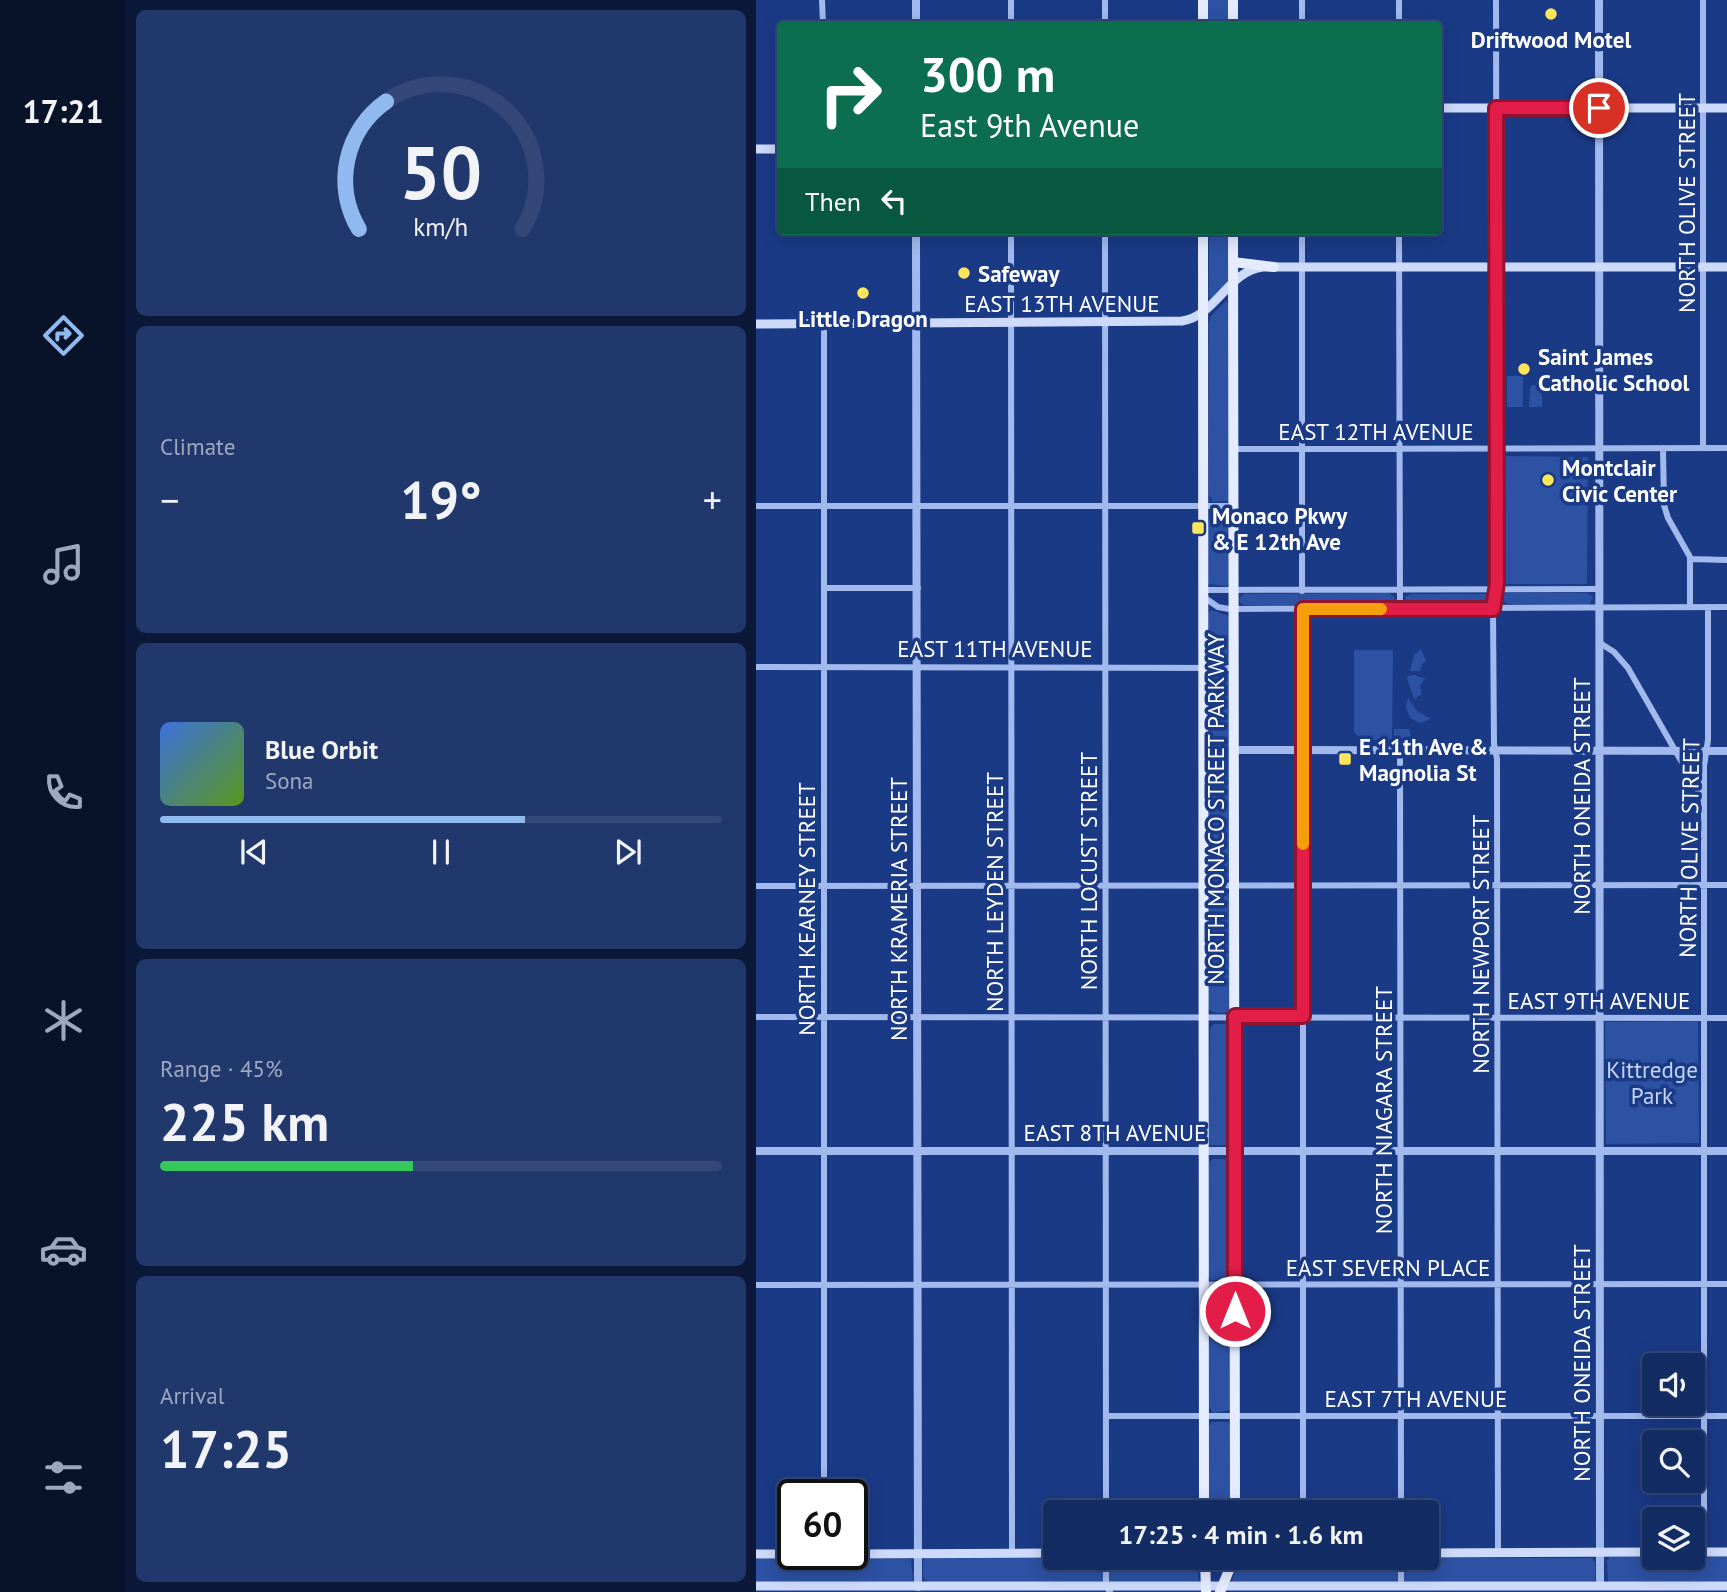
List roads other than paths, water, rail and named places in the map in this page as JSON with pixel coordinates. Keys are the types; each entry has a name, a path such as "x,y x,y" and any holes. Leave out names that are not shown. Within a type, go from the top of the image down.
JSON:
{"main road":[{"path":"1203,0 1203,21"},
{"path":"1233,0 1233,21"},
{"path":"1442,108 1727,108"},
{"path":"756,149 777,149"},
{"name":"NORTH MONACO STREET PARKWAY","path":"1203,235 1205,1500"},
{"name":"NORTH MONACO STREET PARKWAY","path":"1233,235 1235,1500"},
{"path":"1233,262 1274,267"},
{"name":"EAST 13TH AVENUE","path":"756,324 1182,321 1203,312 1233,282 1252,269 1274,267 1727,267"},
{"path":"1439,1553 1642,1552"},
{"path":"1705,1552 1727,1552"},
{"path":"868,1554 1043,1553"},
{"path":"756,1554 777,1554"},
{"path":"1205,1570 1206,1590"},
{"path":"1221,1590 1229,1570"},
{"path":"760,1588 1303,1590 1401,1586 1600,1589 1727,1586"}],"street":[{"path":"822,0 822,21"},
{"path":"916,0 916,21"},
{"path":"1011,0 1011,21"},
{"path":"1105,0 1105,21"},
{"path":"1302,0 1302,21"},
{"path":"1399,0 1399,21"},
{"name":"NORTH NEWPORT STREET","path":"1496,0 1497,589 1493,609 1497,885 1498,1553"},
{"name":"NORTH ONEIDA STREET","path":"1599,0 1600,1589"},
{"name":"NORTH OLIVE STREET","path":"1703,0 1703,448"},
{"name":"NORTH KRAMERIA STREET","path":"916,235 918,1590"},
{"name":"NORTH LEYDEN STREET","path":"1012,235 1012,1553"},
{"name":"NORTH LOCUST STREET","path":"1105,235 1106,1500"},
{"path":"1302,235 1302,591"},
{"path":"1399,235 1400,609"},
{"name":"NORTH KEARNEY STREET","path":"824,324 824,1479"},
{"path":"1663,448 1665,510 1690,559 1690,607"},
{"name":"EAST 12TH AVENUE","path":"1234,449 1727,448"},
{"path":"756,506 1234,506"},
{"path":"1690,559 1727,560"},
{"path":"824,588 918,588"},
{"path":"1204,594 1234,591 1600,589"},
{"path":"1204,594 1218,607 1234,609 1727,607"},
{"name":"NORTH OLIVE STREET","path":"1704,1353 1704,801 1709,607"},
{"path":"1303,609 1303,1500"},
{"path":"1600,643 1612,650 1623,662 1704,801"},
{"name":"EAST 11TH AVENUE","path":"756,667 1235,668"},
{"path":"1234,750 1727,751"},
{"name":"NORTH NIAGARA STREET","path":"1400,751 1401,1500"},
{"path":"756,886 1727,885"},
{"name":"EAST 9TH AVENUE","path":"756,1017 1727,1018"},
{"name":"EAST 8TH AVENUE","path":"756,1151 1727,1151"},
{"name":"EAST SEVERN PLACE","path":"756,1284 1727,1284"},
{"name":"EAST 7TH AVENUE","path":"1106,1416 1642,1416"},
{"name":"NORTH OLIVE STREET","path":"1704,1416 1704,1507"},
{"name":"EAST 7TH AVENUE","path":"1705,1416 1727,1416"},
{"path":"1106,1570 1106,1590"},
{"path":"1401,1570 1401,1586"}],"place":[{"name":"Driftwood Motel","path":"1551,14"},
{"name":"Safeway","path":"964,273"},
{"name":"Little Dragon","path":"863,293"},
{"name":"Saint James Catholic School","path":"1524,369"},
{"name":"Montclair Civic Center","path":"1548,480"},
{"name":"Monaco Pkwy & E 12th Ave","path":"1198,528"},
{"name":"E 11th Ave & Magnolia St","path":"1345,759"}],"park label":[{"name":"Kittredge Park","path":"1652,1082"}]}
